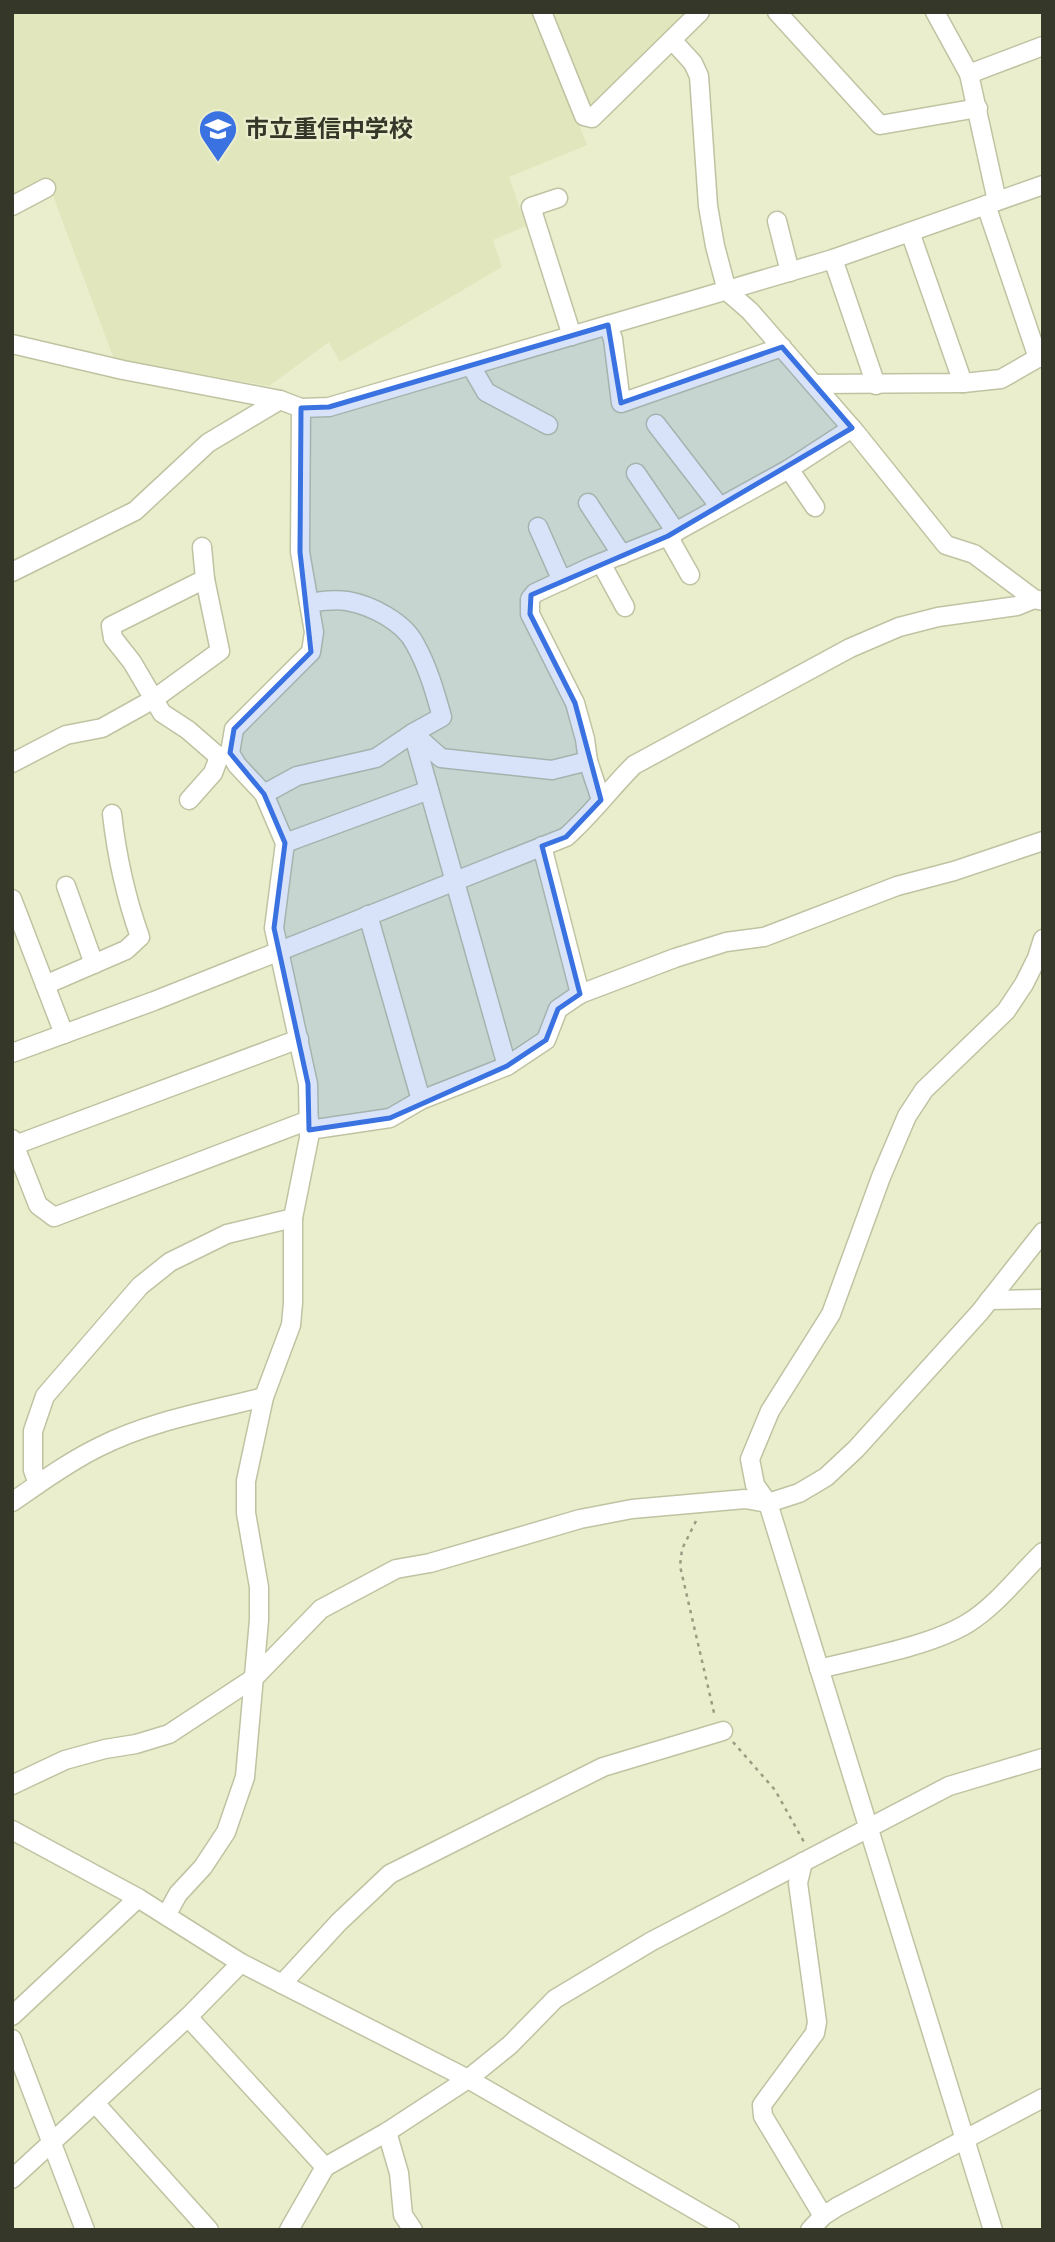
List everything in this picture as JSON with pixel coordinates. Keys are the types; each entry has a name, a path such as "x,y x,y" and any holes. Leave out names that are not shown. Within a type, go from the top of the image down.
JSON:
{"street":[{"path":"542,12 584,116 592,118 700,12"},
{"path":"777,12 880,125 978,108"},
{"path":"814,384 963,383 1001,379 1040,356 991,203 978,108 969,74 940,14"},
{"path":"673,41 693,63 699,75 708,206 727,291 750,311 852,428 946,545 974,554 1039,600"},
{"path":"969,74 1043,47"},
{"path":"12,344 123,370 280,400 301,408 329,407 833,260 1043,185"},
{"path":"12,206 46,188"},
{"path":"558,198 531,207 572,336"},
{"path":"777,221 790,272"},
{"path":"910,232 963,383"},
{"path":"833,260 876,385"},
{"path":"608,326 613,340 621,403 782,347"},
{"path":"471,366 486,392 548,425"},
{"path":"12,572 135,511 208,443 280,400"},
{"path":"189,800 214,773 234,729 312,652 314,632 300,552 301,408"},
{"path":"656,424 720,508"},
{"path":"601,800 588,761 586,739 575,702 530,614 530,599 535,593 672,534 789,469 852,428"},
{"path":"789,469 815,507"},
{"path":"636,473 672,534 690,575"},
{"path":"587,503 622,555"},
{"path":"538,527 562,581"},
{"path":"12,763 66,735 102,728 154,699 220,651 205,579 202,547"},
{"path":"601,563 625,607"},
{"path":"167,1914 178,1894 203,1867 226,1832 244,1777 259,1620 259,1587 246,1513 246,1480 264,1397 284,1350 291,1325 293,1218 309,1138 308,1084 281,950 274,928 285,843 264,794 237,765 162,713 132,662 113,638 111,626 205,579"},
{"path":"12,1054 566,837 584,821 634,765 850,648 899,627 939,617 1017,606 1039,600"},
{"path":"264,794 297,776 376,758 442,716 415,643 403,628 373,610 348,601 309,603"},
{"path":"413,733 440,758 552,770 588,761"},
{"path":"413,733 507,1066"},
{"path":"285,843 429,790"},
{"path":"45,985 126,950 140,937 125,894 116,853 112,814"},
{"path":"299,1039 13,1142 38,1205 54,1217 309,1125 390,1118 421,1100 507,1066 546,1040 558,1009 580,994 675,958 726,943 764,937 897,886 954,871 1043,841"},
{"path":"542,846 580,994"},
{"path":"66,887 94,964"},
{"path":"12,899 64,1034"},
{"path":"368,915 421,1100"},
{"path":"993,2230 768,1503 755,1485 750,1460 770,1410 831,1314 881,1177 907,1116 925,1090 1006,1011 1024,984 1043,940"},
{"path":"38,1484 33,1470 33,1432 45,1396 140,1286 170,1262 227,1234 293,1218"},
{"path":"12,1785 65,1760 169,1734 254,1678 321,1609 396,1569 430,1563 580,1519 632,1509 745,1499 768,1503 799,1493 826,1477 856,1449 989,1300 1043,1232"},
{"path":"989,1300 1043,1298"},
{"path":"12,1503 100,1446 165,1422 264,1397"},
{"path":"819,1669 944,1636 970,1622 992,1604 1043,1552"},
{"path":"282,1984 339,1922 390,1874 603,1768 723,1731"},
{"path":"289,2230 325,2167 387,2132 468,2078 509,2045 555,1999 652,1941 949,1786 1043,1758"},
{"path":"12,1830 167,1914 241,1963 468,2078 730,2230"},
{"path":"808,1859 798,1883 817,2022 815,2033 762,2105 763,2116 823,2216"},
{"path":"12,2016 138,1898"},
{"path":"12,2179 188,2017 241,1963"},
{"path":"188,2017 325,2167"},
{"path":"12,2039 85,2230"},
{"path":"810,2230 823,2216 1043,2098"},
{"path":"95,2104 209,2230"},
{"path":"387,2132 399,2173 403,2215 413,2230"}],"path":[{"path":"718,1502 696,1521 682,1549 680,1566 716,1717 723,1731 775,1790 808,1859"}],"highlighted area":[{"path":"608,325 621,403 782,347 852,428 668,536 531,595 530,614 575,703 601,800 566,837 542,846 580,994 558,1009 546,1040 507,1066 390,1118 309,1130 308,1084 274,928 285,843 264,794 230,753 234,729 311,652 300,552 301,408 329,407"}],"shaded area":[{"path":"12,12 534,12 587,145 509,177 526,226 493,240 502,267 340,362 329,342 269,386 114,359 46,177 12,195"},
{"path":"548,12 692,12 592,110 586,107"}],"place":[{"name":"市立重信中学校","path":"218,163"}]}
